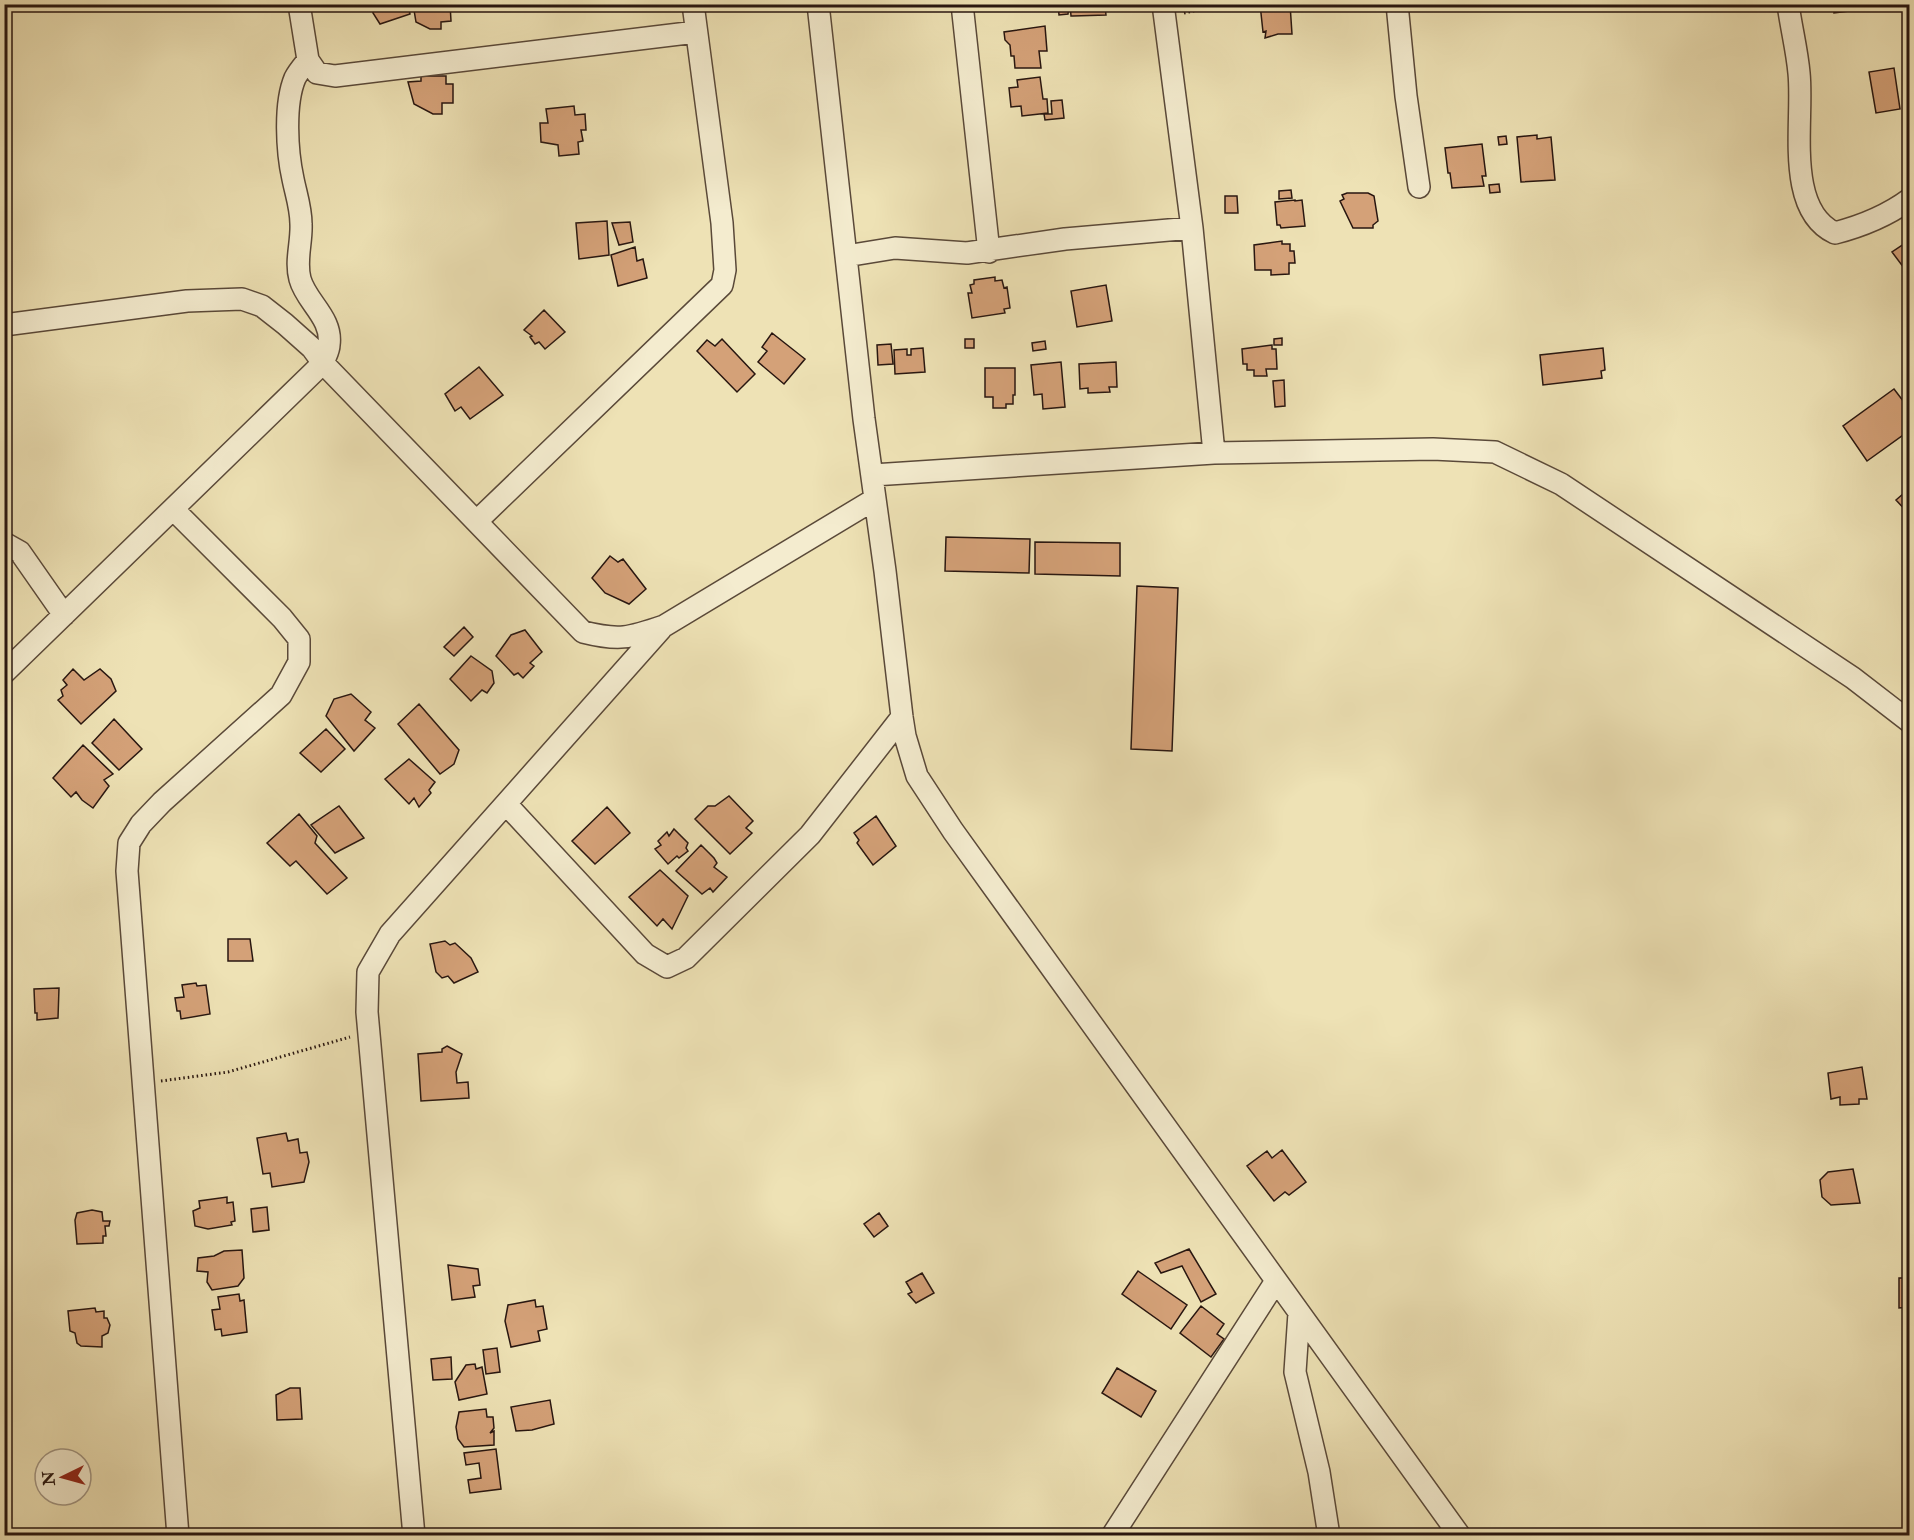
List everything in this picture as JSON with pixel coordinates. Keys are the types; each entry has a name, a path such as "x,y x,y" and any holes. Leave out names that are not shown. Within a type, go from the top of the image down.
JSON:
{"street":[{"path":"299,4 308,60 317,73 335,76 696,32"},
{"path":"477,521 722,285 725,270 722,223 693,4"},
{"path":"818,4 864,419 873,475 902,717 917,776 953,831 1460,1536"},
{"path":"962,4 989,252"},
{"path":"1397,4 1406,96 1419,187"},
{"path":"1788,4 1799,75 1802,187 1819,222 1835,233 1844,231 1861,226 1910,199"},
{"path":"1164,10 1192,228 1214,453"},
{"path":"4,673 323,363 330,345 324,317 300,281 302,226 292,176 289,134 289,97 295,76 308,60"},
{"path":"846,256 895,249 967,254 1065,239 1192,228"},
{"path":"4,325 187,301 242,299 262,306 312,348 323,363 583,632 608,639 635,636 663,626 875,499"},
{"path":"873,475 1214,453 1433,449 1496,452 1561,484 1853,678 1910,722"},
{"path":"173,509 299,639 299,662 281,695 162,802 141,824 129,843 127,871 178,1536"},
{"path":"4,543 20,552 64,615"},
{"path":"414,1536 369,1031 368,972 390,934 663,626"},
{"path":"506,804 645,954 667,967 686,958 810,835 902,717"},
{"path":"1112,1536 1276,1281"},
{"path":"1299,1313 1295,1372 1319,1472 1329,1536"}],"path":[{"path":"1164,10 1224,4"},
{"path":"143,1083 228,1072 369,1031"}],"building":[{"path":"372,4 408,4 410,14 380,24 373,13"},
{"path":"413,4 450,4 451,21 441,22 441,29 430,29 416,22"},
{"path":"1058,4 1069,4 1068,14 1059,15"},
{"path":"1070,4 1113,4 1113,6 1105,6 1106,15 1071,16"},
{"path":"1260,4 1290,4 1292,34 1278,34 1265,38 1266,31 1263,32"},
{"path":"1827,4 1860,5 1849,7 1849,11 1834,13 1834,10 1827,11"},
{"path":"1045,26 1047,51 1039,51 1041,68 1015,68 1014,56 1011,56 1010,45 1005,40 1004,32"},
{"path":"1894,68 1900,109 1876,113 1869,72"},
{"path":"421,76 446,76 446,84 453,84 453,103 442,103 442,114 433,114 414,104 408,82 421,81"},
{"path":"1040,77 1043,99 1047,99 1048,113 1022,116 1021,106 1011,107 1009,88 1018,87 1017,80"},
{"path":"1062,100 1064,118 1045,120 1044,114 1052,114 1051,101"},
{"path":"574,106 575,115 585,114 586,130 581,130 583,141 578,142 579,154 559,156 558,145 541,142 540,123 548,123 546,109"},
{"path":"1537,135 1537,139 1551,137 1555,180 1521,182 1517,137"},
{"path":"1506,136 1507,144 1499,145 1498,137"},
{"path":"1482,144 1486,176 1482,176 1484,186 1452,188 1445,148"},
{"path":"1499,184 1500,192 1490,193 1489,185"},
{"path":"1291,190 1292,198 1279,199 1279,191"},
{"path":"1368,193 1374,196 1378,221 1373,228 1353,228 1340,201 1344,199 1342,195"},
{"path":"1225,196 1237,196 1238,213 1225,213"},
{"path":"1302,200 1305,226 1281,228 1277,225 1275,202"},
{"path":"607,221 609,255 579,259 576,223"},
{"path":"630,222 633,242 619,245 612,223"},
{"path":"1910,240 1910,276 1892,252"},
{"path":"1282,241 1282,244 1290,244 1290,251 1294,251 1295,263 1289,263 1289,274 1271,275 1271,270 1255,270 1254,245"},
{"path":"635,247 637,261 643,259 647,278 618,286 611,255"},
{"path":"995,277 995,281 1002,280 1004,288 1007,287 1010,308 1004,309 1005,313 972,318 968,293 972,293 970,285 974,284 974,280"},
{"path":"1106,285 1112,321 1077,327 1071,291"},
{"path":"544,310 565,332 545,349 539,342 535,344 530,337 532,336 524,330"},
{"path":"772,333 805,359 784,384 758,362 767,351 762,347"},
{"path":"1282,338 1282,345 1274,345 1274,339"},
{"path":"722,339 755,374 737,392 697,351 707,340 715,346"},
{"path":"965,339 974,339 974,348 965,348"},
{"path":"1045,341 1046,349 1033,351 1032,343"},
{"path":"891,344 893,364 878,365 877,345"},
{"path":"1272,345 1272,349 1276,349 1277,369 1266,369 1267,376 1254,376 1254,370 1247,370 1247,364 1243,364 1242,349"},
{"path":"923,348 925,372 895,374 894,350 907,349 907,355 911,355 911,349"},
{"path":"1603,348 1605,370 1601,371 1602,378 1543,385 1540,355"},
{"path":"1061,362 1065,407 1043,409 1042,394 1034,395 1031,365"},
{"path":"1116,362 1117,387 1109,387 1110,392 1088,393 1088,388 1080,389 1079,364"},
{"path":"479,367 503,395 470,419 461,407 455,411 445,394"},
{"path":"985,368 1015,368 1013,404 1006,404 1006,408 993,408 993,397 985,397"},
{"path":"1284,380 1285,406 1275,407 1273,381"},
{"path":"1894,389 1910,410 1910,430 1867,461 1843,426"},
{"path":"1910,488 1910,515 1896,500"},
{"path":"946,537 1030,539 1029,573 945,571"},
{"path":"1035,542 1120,543 1120,576 1035,574"},
{"path":"610,556 618,562 623,559 646,589 629,604 605,593 592,578"},
{"path":"1137,586 1178,588 1172,751 1131,749"},
{"path":"464,627 473,637 454,656 444,647"},
{"path":"525,630 542,652 530,663 534,666 523,678 518,673 514,675 496,656 511,635"},
{"path":"471,656 492,671 494,683 487,693 482,690 471,701 450,679"},
{"path":"73,669 84,680 100,669 111,679 116,691 81,724 58,700 63,696 61,690 67,685 63,680"},
{"path":"351,694 371,712 365,720 375,728 354,751 326,716 334,699"},
{"path":"419,704 459,750 454,764 440,774 398,724"},
{"path":"114,719 142,749 119,770 92,743"},
{"path":"326,729 345,749 321,772 300,753"},
{"path":"83,745 113,774 104,780 109,786 93,808 76,792 71,797 53,778"},
{"path":"409,759 435,782 429,790 431,793 419,807 414,798 409,804 385,779"},
{"path":"729,796 753,821 746,828 752,833 730,854 695,819 708,806 715,806"},
{"path":"339,806 364,838 335,853 311,825"},
{"path":"607,807 630,833 595,864 572,841"},
{"path":"299,814 317,836 315,843 347,878 327,894 296,861 290,866 267,843"},
{"path":"876,816 896,846 873,865 857,843 859,840 854,833"},
{"path":"674,829 688,843 686,848 688,851 679,858 677,856 668,864 655,849 661,845 658,841 667,832 669,836"},
{"path":"701,845 717,863 714,867 727,877 713,892 710,888 702,894 676,871"},
{"path":"660,870 688,896 672,929 663,919 657,926 629,897"},
{"path":"228,939 250,939 253,961 228,961"},
{"path":"445,941 450,945 455,943 471,958 478,972 454,983 448,976 442,978 436,972 430,944"},
{"path":"196,983 197,986 206,985 210,1014 181,1019 175,998 184,997 182,985"},
{"path":"59,988 58,1018 37,1020 34,989"},
{"path":"447,1046 462,1054 456,1072 457,1083 468,1082 469,1098 421,1101 418,1054 442,1052 442,1049"},
{"path":"1862,1067 1867,1099 1859,1099 1859,1104 1840,1105 1840,1097 1831,1099 1828,1073"},
{"path":"286,1133 288,1141 298,1139 300,1153 307,1152 309,1162 304,1182 272,1187 270,1173 263,1174 257,1138"},
{"path":"1282,1150 1306,1182 1289,1195 1285,1192 1274,1201 1247,1166 1267,1151 1272,1158"},
{"path":"1853,1169 1860,1203 1831,1205 1822,1197 1820,1180 1828,1172"},
{"path":"227,1197 227,1203 233,1202 235,1221 231,1222 232,1225 208,1229 195,1226 193,1211 200,1208 199,1201"},
{"path":"267,1207 269,1230 253,1232 251,1209"},
{"path":"92,1210 102,1212 103,1221 110,1221 109,1226 105,1226 106,1236 103,1236 103,1243 77,1244 75,1220 77,1213"},
{"path":"879,1213 888,1226 874,1237 864,1224"},
{"path":"1189,1249 1216,1294 1201,1302 1182,1266 1161,1273 1155,1263"},
{"path":"242,1250 244,1278 238,1286 212,1290 207,1282 208,1272 197,1271 198,1258 214,1256 224,1251"},
{"path":"448,1265 478,1269 480,1285 473,1286 475,1297 452,1300"},
{"path":"1138,1271 1187,1305 1171,1329 1122,1294"},
{"path":"922,1273 934,1293 916,1303 908,1294 912,1292 906,1282"},
{"path":"1899,1278 1910,1278 1910,1307 1899,1308"},
{"path":"239,1294 240,1301 244,1300 247,1332 222,1336 221,1329 215,1330 212,1310 220,1309 218,1297"},
{"path":"535,1300 536,1307 543,1306 547,1329 538,1331 540,1341 511,1347 505,1321 508,1305"},
{"path":"1201,1306 1224,1324 1217,1334 1224,1339 1211,1357 1180,1333"},
{"path":"95,1308 96,1312 104,1311 104,1318 107,1318 110,1325 108,1333 102,1336 102,1347 81,1346 77,1343 75,1333 70,1331 68,1311"},
{"path":"497,1348 500,1372 486,1374 483,1350"},
{"path":"451,1357 452,1379 433,1380 431,1359"},
{"path":"475,1364 476,1369 482,1367 487,1394 459,1400 455,1382 466,1365"},
{"path":"1117,1368 1156,1391 1141,1417 1102,1393"},
{"path":"290,1388 300,1388 302,1419 277,1420 276,1395"},
{"path":"550,1400 554,1424 532,1430 516,1431 511,1407"},
{"path":"486,1409 487,1417 493,1417 494,1428 490,1433 494,1431 494,1445 464,1447 458,1439 456,1427 459,1412"},
{"path":"496,1449 501,1489 470,1493 468,1480 481,1478 479,1463 466,1465 464,1453"}]}
